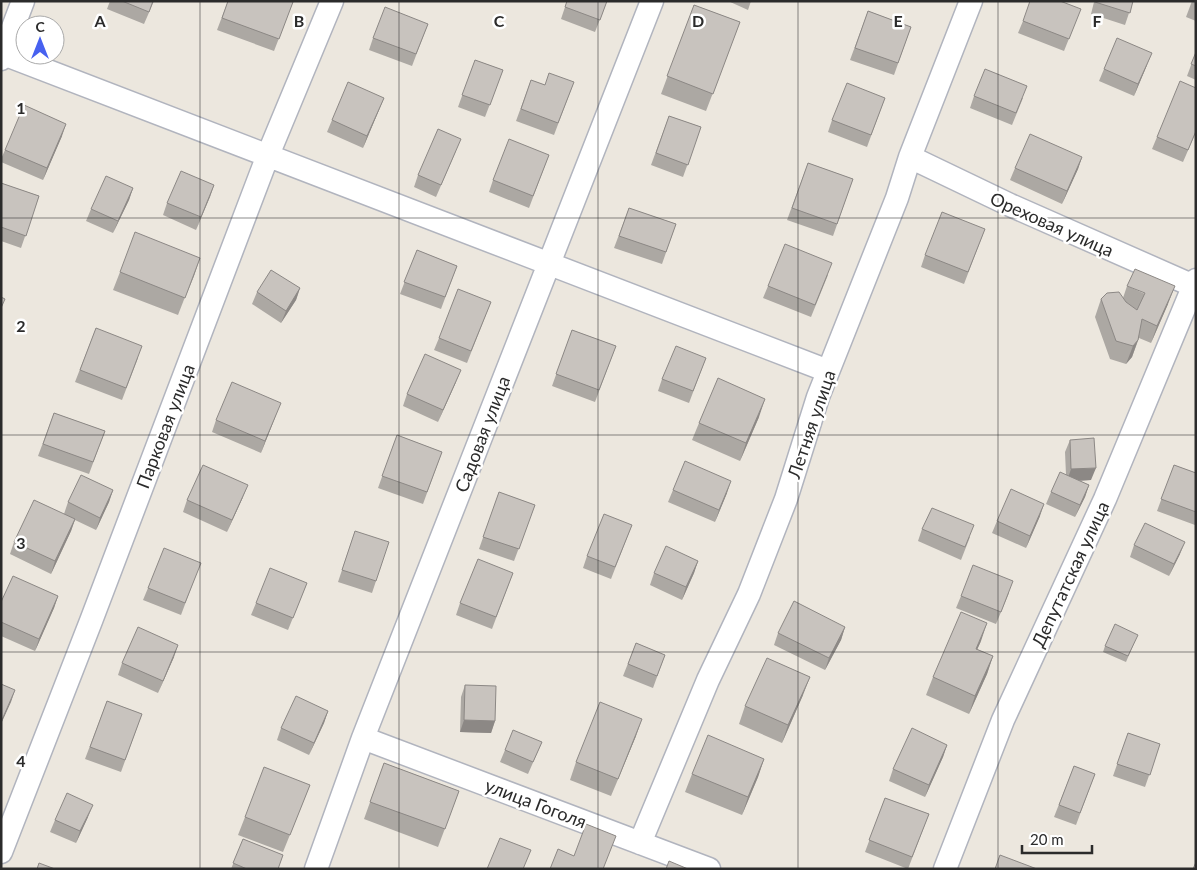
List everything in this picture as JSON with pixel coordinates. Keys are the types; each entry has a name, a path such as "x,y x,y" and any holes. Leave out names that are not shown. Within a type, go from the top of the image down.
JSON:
{"street":[{"path":"23,1 2,55 268,155 828,371"},
{"name":"Парковая улица","path":"1,852 92,621 268,155 332,1"},
{"name":"Садовая улица","path":"316,869 363,738 652,1"},
{"name":"Летняя улица","path":"640,843 708,680 749,594 786,499 818,397 897,198 910,157 971,1"},
{"name":"Ореховая улица","path":"910,157 1010,206 1195,284"},
{"name":"Депутатская улица","path":"945,869 1004,720 1105,499 1195,284"},
{"name":"улица Гоголя","path":"363,738 709,869"}],"building":[{"path":"122,1 153,1 149,12"},
{"path":"228,1 293,2 279,39 222,18"},
{"path":"567,1 607,1 600,20 565,7"},
{"path":"1030,1 1060,1 1081,9 1069,39 1023,21"},
{"path":"1095,1 1133,1 1130,13"},
{"path":"694,5 740,22 713,94 667,76"},
{"path":"385,7 428,24 416,54 373,38"},
{"path":"868,11 911,27 898,63 855,48"},
{"path":"1117,38 1152,53 1138,84 1104,69"},
{"path":"1196,52 1196,66 1191,64"},
{"path":"475,60 503,70 490,105 462,95"},
{"path":"985,69 1027,86 1016,113 974,96"},
{"path":"549,73 574,82 558,123 521,109 531,80 545,85"},
{"path":"1180,81 1196,88 1196,131 1188,150 1157,137"},
{"path":"348,82 384,98 367,136 332,120"},
{"path":"847,83 885,98 871,135 832,120"},
{"path":"24,105 66,124 47,168 5,150"},
{"path":"669,116 701,127 688,165 656,153"},
{"path":"438,129 461,139 441,185 418,175"},
{"path":"1030,134 1082,157 1067,191 1015,168"},
{"path":"509,139 549,155 533,196 493,180"},
{"path":"808,163 853,179 837,224 792,208"},
{"path":"181,171 214,185 201,217 167,203"},
{"path":"106,176 133,188 118,221 91,209"},
{"path":"1,183 39,196 26,236 1,227"},
{"path":"629,208 676,224 666,252 619,236"},
{"path":"942,212 985,229 968,272 925,255"},
{"path":"135,232 200,258 185,298 120,272"},
{"path":"785,244 832,263 815,305 768,286"},
{"path":"417,250 457,266 445,297 404,282"},
{"path":"1135,269 1175,286 1157,326 1142,319 1138,340 1133,346 1116,341 1101,299 1107,293 1119,292 1126,302 1137,310 1145,293 1127,286"},
{"path":"271,270 300,288 286,311 257,292"},
{"path":"458,289 491,302 471,351 439,338"},
{"path":"1,297 5,299 1,308"},
{"path":"96,328 142,346 126,388 80,370"},
{"path":"572,330 616,346 599,390 556,374"},
{"path":"676,346 706,358 693,391 662,379"},
{"path":"425,354 461,370 443,410 407,394"},
{"path":"718,378 765,399 746,443 699,423"},
{"path":"232,382 281,403 265,441 216,420"},
{"path":"54,413 105,431 93,462 43,444"},
{"path":"397,435 442,452 427,492 382,476"},
{"path":"1094,438 1096,468 1071,469 1070,440"},
{"path":"685,461 731,481 719,510 673,490"},
{"path":"203,465 248,485 232,520 187,500"},
{"path":"1174,465 1196,473 1196,512 1161,499"},
{"path":"1060,472 1089,485 1080,505 1051,492"},
{"path":"81,475 113,490 100,518 68,502"},
{"path":"1011,489 1044,504 1030,536 997,521"},
{"path":"499,492 535,505 519,549 483,537"},
{"path":"34,500 75,519 55,561 14,542"},
{"path":"932,508 974,525 965,547 922,529"},
{"path":"604,514 632,525 615,567 587,556"},
{"path":"1145,523 1185,542 1174,564 1134,545"},
{"path":"355,531 389,542 376,581 342,570"},
{"path":"666,546 698,561 686,587 654,573"},
{"path":"164,548 201,563 185,603 148,588"},
{"path":"478,559 513,573 496,617 460,603"},
{"path":"973,565 1013,581 1001,612 961,596"},
{"path":"270,568 307,583 293,618 256,603"},
{"path":"13,576 58,596 39,639 1,622 1,602"},
{"path":"794,601 845,627 829,658 778,633"},
{"path":"961,612 987,623 976,649 993,656 975,696 933,677"},
{"path":"1115,624 1138,635 1128,656 1105,646"},
{"path":"138,627 178,645 163,681 122,663"},
{"path":"636,643 665,655 657,676 628,664"},
{"path":"767,658 810,677 788,725 745,706"},
{"path":"1,684 15,690 1,722"},
{"path":"465,685 496,686 495,721 464,720"},
{"path":"296,696 328,711 314,743 281,728"},
{"path":"107,701 142,714 125,760 90,747"},
{"path":"600,702 642,719 618,779 576,762"},
{"path":"912,728 947,745 929,785 893,769"},
{"path":"513,730 542,742 533,762 505,750"},
{"path":"1128,733 1160,744 1150,775 1117,764"},
{"path":"708,735 764,759 748,797 692,774"},
{"path":"384,763 459,791 445,829 370,802"},
{"path":"1074,766 1095,774 1080,813 1059,805"},
{"path":"264,767 310,785 290,835 245,817"},
{"path":"67,793 93,805 80,831 55,820"},
{"path":"885,798 929,814 912,857 869,840"},
{"path":"586,824 616,836 603,869 550,869 558,849 574,856"},
{"path":"500,838 531,850 523,869 487,869"},
{"path":"243,839 283,855 278,869 247,869 233,863"},
{"path":"1000,855 1037,869 995,869"},
{"path":"669,861 688,869 666,869"},
{"path":"39,863 55,869 37,869"}]}
